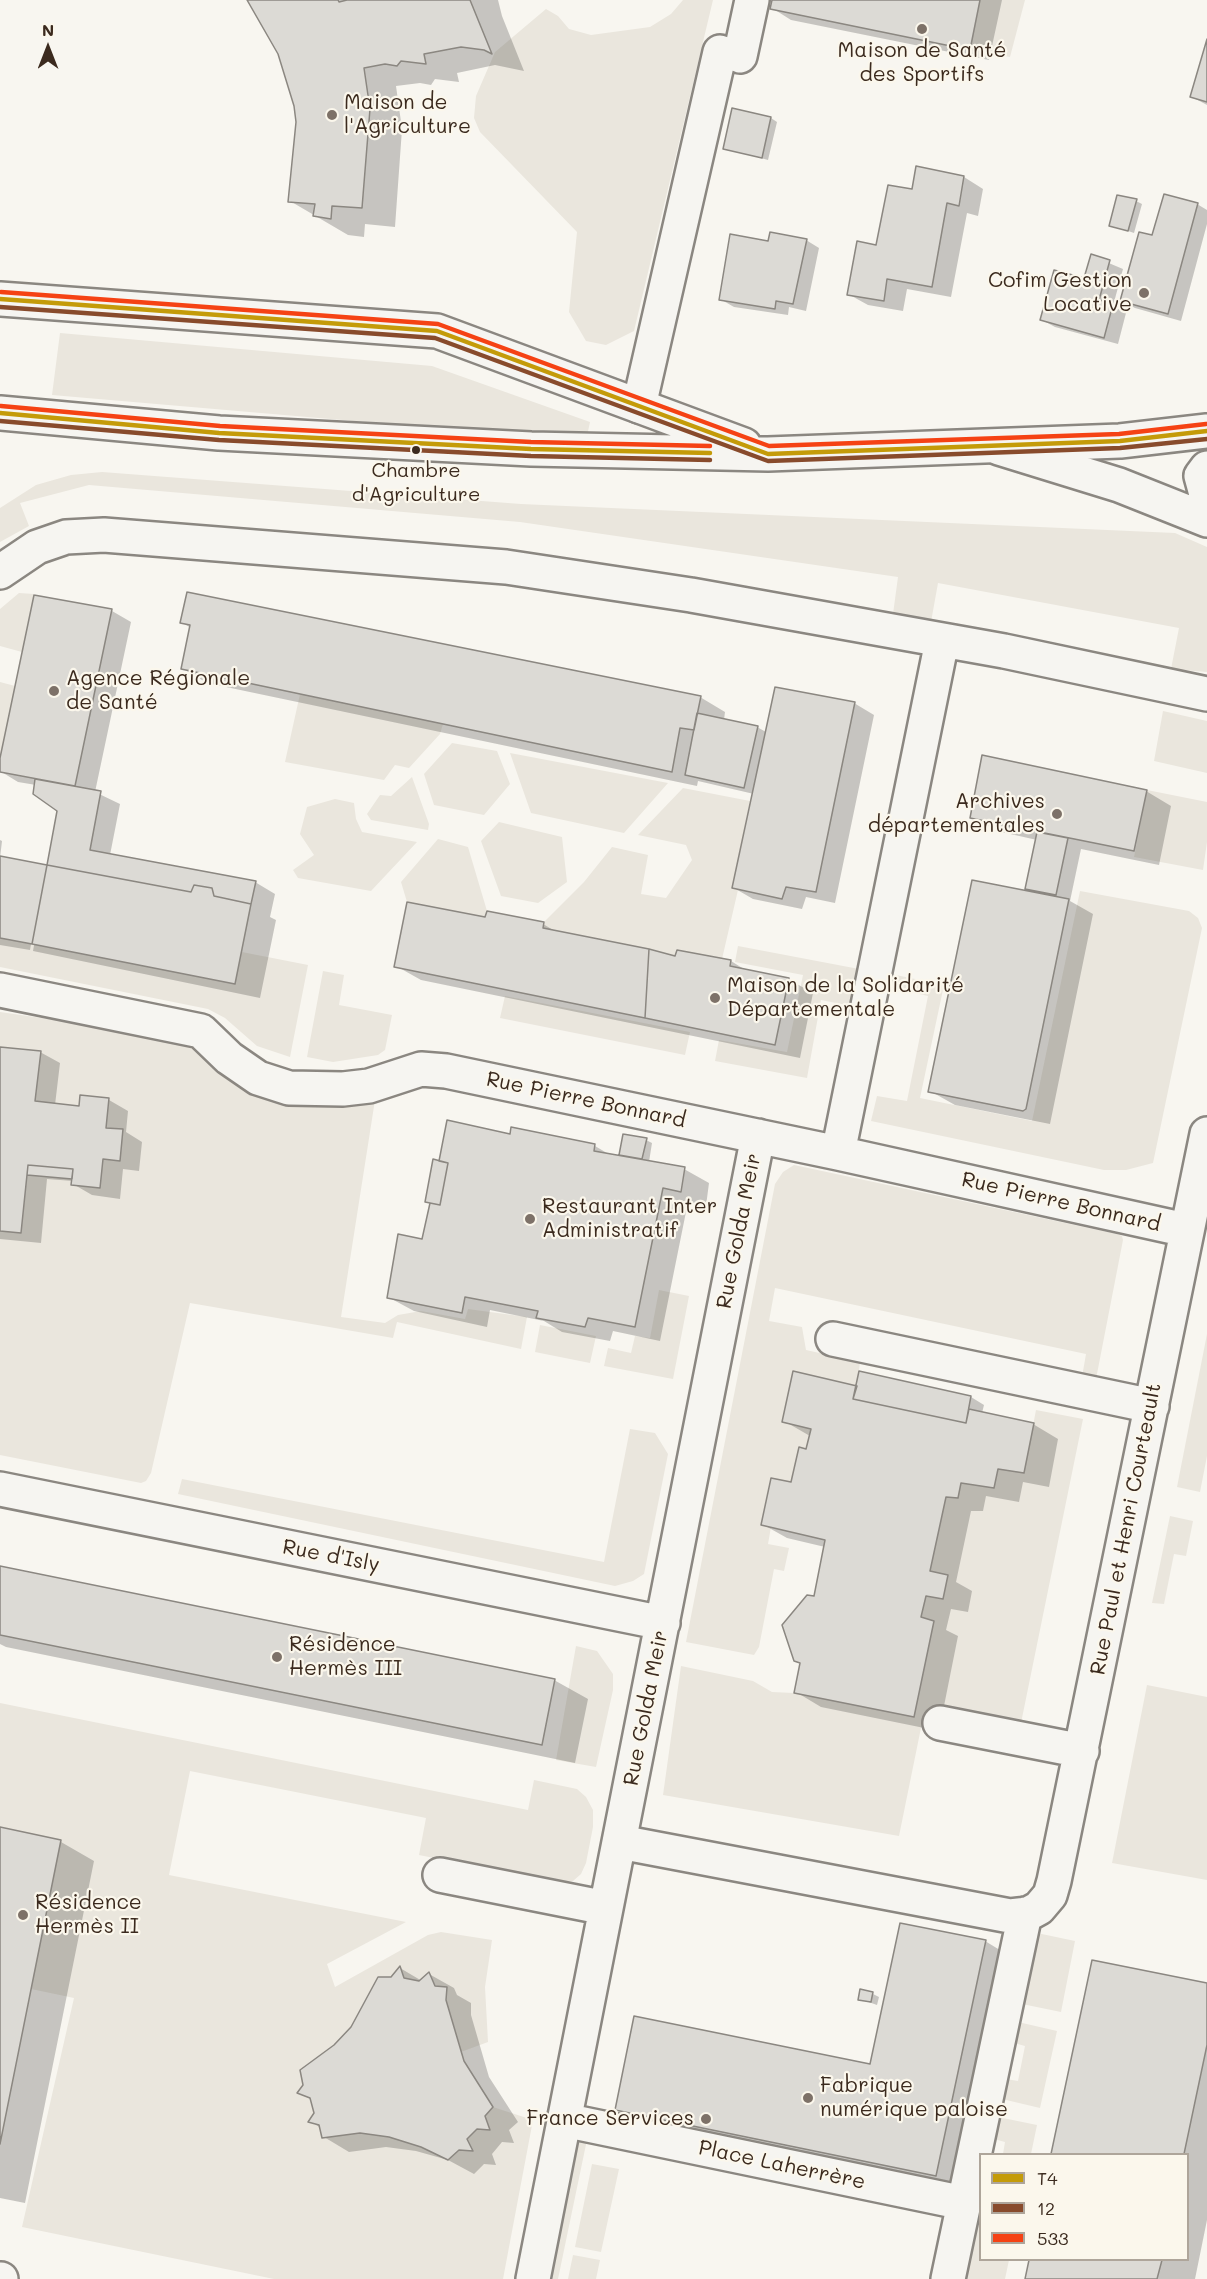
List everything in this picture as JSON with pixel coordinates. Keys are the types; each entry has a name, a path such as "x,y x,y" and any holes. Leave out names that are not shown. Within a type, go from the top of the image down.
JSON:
{"street":[{"path":"639,406 730,54 752,0"},
{"path":"0,298 437,331 768,454"},
{"path":"0,413 219,433 531,449 768,454 1120,441 1207,431"},
{"path":"994,446 1119,484 1207,520"},
{"path":"1207,468 1201,476 1207,498"},
{"path":"0,572 37,547 66,537 104,534 506,567 691,595 1004,651 1207,694"},
{"path":"838,1152 942,640"},
{"name":"Rue Pierre Bonnard","path":"0,990 201,1031 230,1058 258,1078 289,1088 343,1089 369,1086 421,1070 446,1071 838,1152 1186,1230"},
{"name":"Rue Paul et Henri Courteault","path":"1026,1914 1039,1908 1050,1895 1082,1751 1207,1134"},
{"name":"Rue Golda Meir","path":"532,2279 758,1136"},
{"path":"833,1339 1152,1406"},
{"name":"Rue d'Isly","path":"0,1489 663,1623"},
{"path":"940,1723 1082,1751"},
{"path":"620,1842 1010,1916 1026,1914 948,2279"},
{"path":"440,1875 606,1908"},
{"name":"Place Laherrère","path":"564,2120 964,2204"}],"shaded area":[{"path":"683,0 713,0 634,331 606,345 586,341 569,312 577,232 480,132 474,118 476,96 495,52 546,9 558,16 569,29 591,35 650,27 671,14"},
{"path":"980,0 1025,0 1010,57 970,50"},
{"path":"60,333 432,366 590,422 586,441 52,395"},
{"path":"102,472 521,504 1175,533 1207,547 1207,672 1171,669 1179,628 938,583 931,622 893,614 898,577 520,522 89,485 20,503 29,526 0,542 0,508 36,485 71,475"},
{"path":"19,593 34,594 22,652 0,646 0,609"},
{"path":"0,682 15,686 0,758"},
{"path":"300,694 443,724 440,734 409,768 395,765 384,780 285,762"},
{"path":"1163,711 1207,721 1207,773 1154,761"},
{"path":"452,743 497,751 510,784 484,815 434,805 424,774"},
{"path":"510,753 668,783 624,833 531,813"},
{"path":"412,777 429,824 428,830 371,820 367,814 380,795 391,796"},
{"path":"683,788 750,801 732,888 738,890 722,959 677,950 675,956 543,928 544,922 584,882 612,847 648,855 641,894 666,898 692,860 686,845 638,835"},
{"path":"1147,790 1207,802 1207,842 1203,870 1134,857"},
{"path":"335,799 354,803 356,819 362,832 417,842 371,891 298,878 293,870 314,855 300,834 307,807"},
{"path":"499,822 562,837 567,882 538,903 501,896 481,841"},
{"path":"438,839 468,847 487,911 485,917 407,902 401,882"},
{"path":"1080,891 1189,911 1198,918 1202,928 1153,1163 1126,1170 1104,1170 871,1121 877,1096 907,1101 928,996 888,987 891,974 944,985 920,1098 1032,1121"},
{"path":"0,938 235,984 242,952 308,965 290,1057 257,1046 225,1018 208,1009 0,967"},
{"path":"738,946 859,969 851,1006 821,1000 807,1078 715,1061 719,1040 787,1052 803,975 735,962"},
{"path":"323,971 344,975 339,1005 392,1015 385,1050 378,1055 333,1062 307,1057"},
{"path":"505,996 690,1032 685,1055 500,1018"},
{"path":"0,1012 139,1032 188,1042 236,1083 288,1101 318,1106 375,1100 341,1317 385,1323 398,1315 421,1311 465,1319 468,1309 527,1317 521,1349 397,1322 393,1338 190,1303 151,1473 146,1481 141,1483 0,1455 0,1231 21,1233 27,1175 72,1179 72,1185 100,1188 103,1159 123,1129 106,1128 109,1098 79,1106 35,1101 41,1051 0,1047"},
{"path":"794,1165 1117,1234 1122,1236 1123,1240 1096,1379 1082,1377 1086,1354 775,1288 769,1321 802,1327 806,1350 860,1362 857,1386 793,1372 783,1422 811,1429 806,1449 799,1447 791,1482 770,1479 761,1524 771,1527 768,1544 789,1548 784,1571 774,1569 759,1647 754,1655 686,1642 775,1184 783,1172"},
{"path":"659,1290 689,1296 673,1379 604,1366 608,1348 631,1353 635,1336 650,1338"},
{"path":"540,1325 596,1336 590,1363 535,1352"},
{"path":"1207,1334 1207,1456 1200,1492 1177,1487"},
{"path":"1036,1410 1083,1419 1021,1723 942,1706 923,1718 899,1836 663,1795 681,1666 753,1681 772,1692 794,1693 914,1717 934,1621 921,1617 926,1596 947,1575 930,1571 946,1497 961,1483 994,1488 998,1469 1024,1473"},
{"path":"630,1429 655,1433 668,1454 644,1574 633,1581 615,1586 178,1494 182,1479 604,1562"},
{"path":"1170,1516 1193,1521 1186,1556 1174,1554 1164,1604 1152,1603"},
{"path":"576,1646 597,1651 613,1674 613,1690 596,1767 556,1760"},
{"path":"1147,1685 1207,1697 1207,1880 1112,1863"},
{"path":"0,1703 528,1810 534,1780 577,1789 586,1797 593,1810 593,1827 586,1863 581,1874 573,1881 560,1883 419,1855 426,1818 190,1771 169,1875 406,1922 327,1964 335,1987 428,1935 441,1932 492,1940 485,1987 488,2042 461,2052 446,2000 446,1987 435,1986 429,1972 419,1981 404,1978 400,1967 391,1977 378,1977 351,2027 334,2045 300,2070 303,2085 297,2093 310,2098 314,2113 308,2122 345,2135 360,2133 389,2137 421,2147 448,2160 459,2150 472,2151 467,2139 477,2129 490,2130 485,2116 493,2107 533,2120 503,2279 274,2279 22,2227 74,1998 31,1989 61,1840 0,1827"},
{"path":"1037,1933 1075,1941 1061,2012 1022,2004"},
{"path":"1018,2022 1057,2031 1040,2108 1002,2099 1006,2079 1018,2081 1025,2046 1014,2043"},
{"path":"998,2117 1037,2125 1031,2153 1003,2153 1005,2142 994,2139"},
{"path":"575,2126 589,2130 558,2279 543,2279"},
{"path":"592,2164 619,2169 601,2252 575,2247"},
{"path":"976,2222 979,2223 979,2261 1009,2261 1005,2279 964,2279"},
{"path":"573,2255 600,2260 596,2279 568,2279"}],"building":[{"name":"Maison de l'Agriculture","path":"247,0 338,0 339,2 347,0 470,0 492,54 484,50 461,47 424,54 426,64 401,61 397,66 385,64 364,68 370,109 362,208 332,206 331,219 313,216 315,204 288,202 296,122 294,106 278,54"},
{"name":"Maison de Santé des Sportifs","path":"772,0 980,0 970,50 770,9"},
{"path":"1207,39 1207,102 1190,97"},
{"path":"732,108 771,117 762,158 723,149"},
{"path":"916,166 964,176 959,206 947,203 932,287 887,279 884,301 847,295 857,241 876,245 888,185 912,189"},
{"path":"1164,194 1198,203 1168,314 1120,301 1139,232 1152,235"},
{"path":"1117,195 1137,199 1128,231 1109,226"},
{"path":"770,232 807,239 793,304 776,301 775,309 719,300 730,234 768,241"},
{"path":"1091,254 1110,260 1099,300 1113,304 1104,338 1040,320 1054,270 1084,278"},
{"path":"187,592 701,696 694,730 680,728 672,772 181,669 190,625 180,623"},
{"path":"34,595 112,609 75,786 0,772 0,758"},
{"path":"775,687 855,702 816,892 786,887 782,899 732,888"},
{"path":"697,713 758,726 744,788 685,775"},
{"path":"982,755 1147,790 1134,851 970,818"},
{"path":"35,779 101,791 90,850 256,881 251,904 214,896 212,888 194,885 191,892 47,865 57,811 33,794"},
{"path":"1037,832 1068,838 1056,895 1025,889"},
{"path":"0,856 47,865 32,944 0,938"},
{"path":"47,865 191,892 194,885 212,888 214,896 251,904 235,984 32,944"},
{"path":"972,880 1069,899 1026,1109 1023,1111 928,1092"},
{"path":"407,902 485,917 487,911 544,922 543,928 649,949 645,1018 394,967"},
{"name":"Maison de la Solidarité Départementale","path":"649,949 675,956 677,950 731,960 730,966 789,978 775,1045 645,1018"},
{"path":"0,1047 41,1051 35,1101 79,1106 80,1095 109,1098 106,1128 123,1129 120,1161 103,1159 100,1188 71,1185 73,1169 28,1165 21,1233 0,1231"},
{"path":"447,1120 510,1134 511,1127 595,1144 594,1151 685,1167 681,1192 663,1188 635,1327 588,1318 585,1327 536,1318 538,1311 465,1297 462,1313 387,1298 398,1234 422,1239 430,1203 440,1205 448,1163 439,1161"},
{"path":"623,1134 647,1138 642,1159 619,1155"},
{"path":"433,1159 448,1163 440,1205 425,1202"},
{"path":"28,1165 73,1169 72,1179 27,1175"},
{"path":"793,1371 857,1386 853,1399 966,1423 969,1409 1034,1423 1024,1473 998,1469 994,1488 961,1483 958,1498 946,1497 930,1571 948,1575 943,1599 926,1596 921,1617 934,1621 914,1717 794,1693 800,1663 794,1661 782,1625 807,1595 814,1596 825,1540 761,1525 771,1478 791,1482 799,1447 806,1449 811,1429 782,1422"},
{"path":"859,1371 971,1396 966,1423 853,1399"},
{"name":"Résidence Hermès III","path":"0,1566 555,1679 542,1745 0,1635"},
{"name":"Résidence Hermès II","path":"0,1827 61,1840 0,2144"},
{"path":"900,1923 986,1940 936,2176 615,2110 634,2016 870,2064"},
{"path":"1092,1960 1207,1983 1207,2045 1184,2153 1051,2153"},
{"path":"400,1966 404,1978 419,1981 429,1972 435,1986 447,1987 446,2000 464,2061 493,2107 485,2116 490,2130 477,2129 467,2139 473,2151 459,2150 448,2160 421,2147 389,2137 360,2133 322,2138 319,2125 308,2122 314,2113 310,2098 297,2093 303,2085 300,2070 334,2045 351,2027 378,1977 391,1977"},
{"path":"860,1989 873,1992 871,2002 858,2000"},
{"path":"1029,2261 1162,2261 1157,2279 1025,2279"}],"transit line":[{"name":"533","path":"1,292 438,324 769,446 1119,434 1206,424"},
{"name":"T4","path":"0,299 437,331 768,454 1120,441 1207,431"},
{"name":"12","path":"0,307 435,338 768,461 1120,448 1207,439"},
{"name":"533","path":"1,406 220,426 531,442 710,446"},
{"name":"T4","path":"0,413 219,433 531,449 710,453"},
{"name":"12","path":"0,421 219,440 531,456 710,460"}],"place":[{"name":"Maison de Santé des Sportifs","path":"922,29"},
{"name":"Maison de l'Agriculture","path":"332,115"},
{"name":"Cofim Gestion Locative","path":"1144,293"},
{"name":"Chambre d'Agriculture","path":"416,450"},
{"name":"Agence Régionale de Santé","path":"54,691"},
{"name":"Archives départementales","path":"1057,814"},
{"name":"Maison de la Solidarité Départementale","path":"715,998"},
{"name":"Restaurant Inter Administratif","path":"530,1219"},
{"name":"Résidence Hermès III","path":"277,1657"},
{"name":"Résidence Hermès II","path":"23,1915"},
{"name":"Fabrique numérique paloise","path":"808,2098"},
{"name":"France Services","path":"706,2119"}]}
